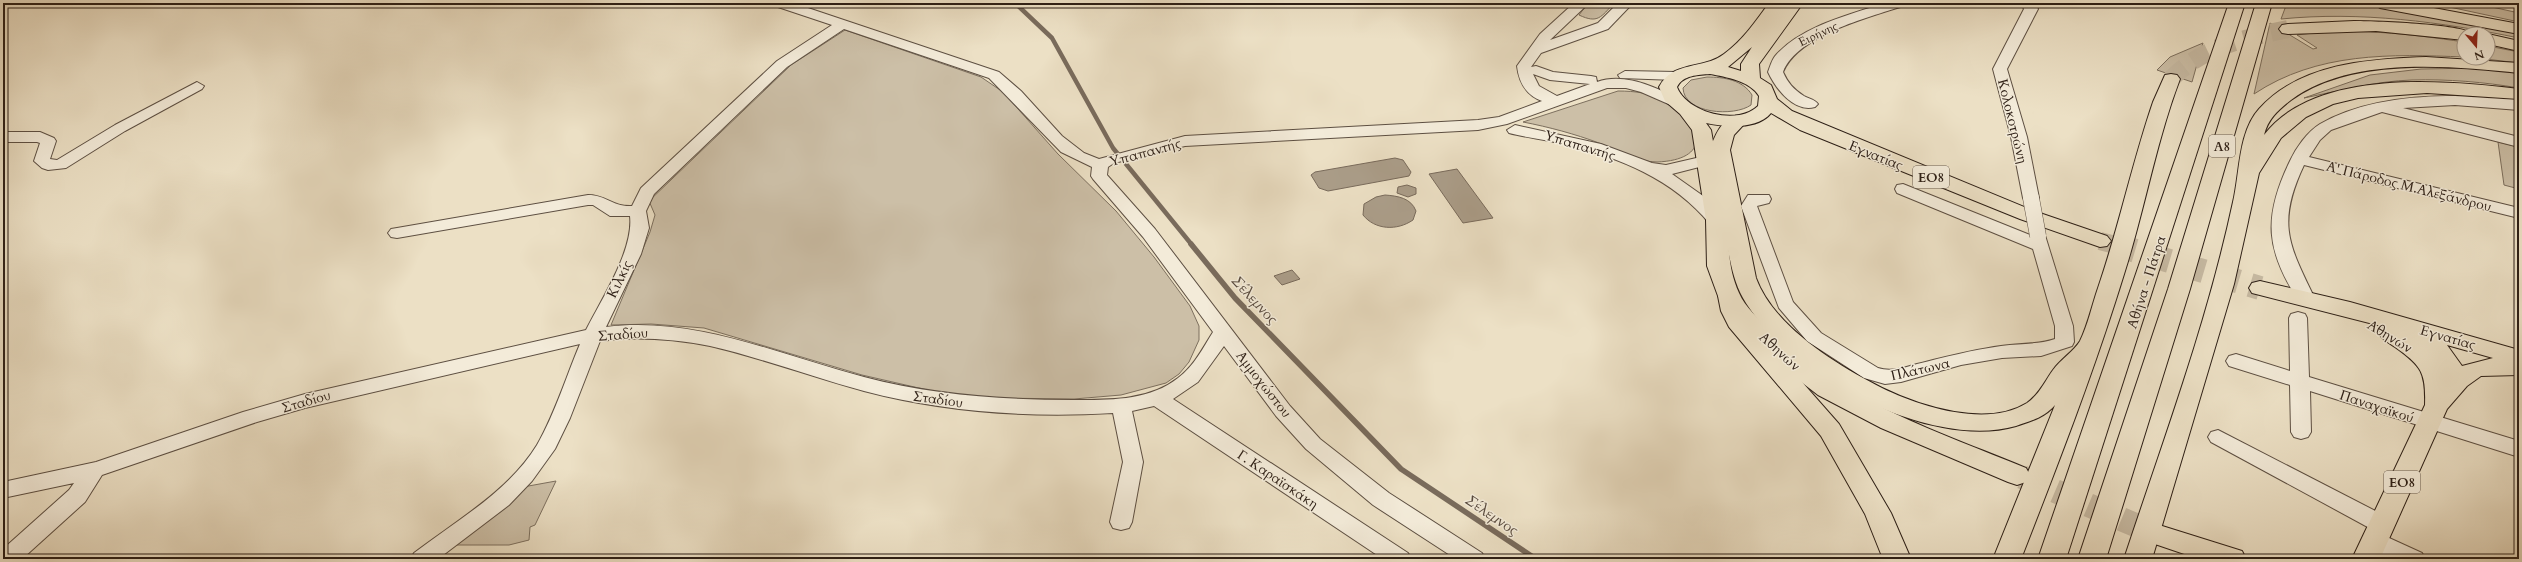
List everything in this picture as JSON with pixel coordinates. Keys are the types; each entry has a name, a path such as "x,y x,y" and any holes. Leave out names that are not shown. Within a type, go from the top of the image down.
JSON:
{"main road":[{"name":"ΕΟ8","path":"1710,70 1722,65 1737,54 1778,3"},
{"path":"1751,80 1750,64 1754,56 1795,3"},
{"name":"Αθήνα - Πάτρα","path":"2052,559 2147,278 2237,3"},
{"name":"Α8","path":"2092,559 2179,289 2264,3"},
{"path":"2380,3 2519,28"},
{"path":"2412,3 2519,28"},
{"path":"2288,29 2359,25 2392,26 2456,34"},
{"path":"2496,41 2519,46"},
{"path":"2138,559 2220,298 2249,173 2252,143 2260,120 2276,102 2295,90 2316,79 2347,70 2420,63 2519,68"},
{"name":"ΕΟ8","path":"1676,76 1685,72 1710,70 1732,73 1751,80 1764,90 1769,101"},
{"path":"1676,76 1668,87 1680,106 1707,118 1739,120 1755,117 1765,110 1769,101"},
{"path":"2007,559 2092,343 2116,268 2154,122 2171,79"},
{"path":"2249,173 2278,130 2300,113 2337,98 2383,90 2415,87 2456,88 2519,94"},
{"name":"Εγνατίας","path":"1769,101 1785,115 1808,126 2020,212 2100,242"},
{"name":"Αθηνών","path":"1680,106 1701,130 1716,220 1718,266 1729,296 1763,337 1781,354 1827,389 1890,422 2017,475"},
{"path":"1739,120 1725,133 1720,150 1742,268 1751,293 1782,331 1821,363 1858,385 1899,405 1925,414 1957,421 1984,423 2013,418 2032,412 2048,399 2063,374 2092,343"},
{"name":"Εγνατίας","path":"2260,288 2302,309 2401,324 2519,358"},
{"path":"1729,296 1732,311 1744,332 1830,430 1878,513 1897,559"},
{"name":"Αθηνών","path":"2302,309 2368,322 2391,334 2415,351 2434,373 2438,384 2439,405"},
{"name":"Αθηνών","path":"2375,542 2439,405 2454,378 2452,368 2444,356 2433,345 2401,324"},
{"name":"Εγνατίας","path":"2439,405 2458,378 2469,371 2484,367 2519,367"},
{"path":"2198,559 2159,535 2232,559"}],"street":[{"name":"Υπαπαντής","path":"780,3 994,75 1010,86 1061,142 1077,155 1104,163 1154,147 1185,141 1438,127"},
{"path":"1535,59 1545,38 1582,3"},
{"path":"1538,96 1530,88 1525,78 1524,66 1535,59 1603,26 1626,3"},
{"path":"1865,3 1884,8"},
{"name":"Ειρήνης","path":"1810,104 1793,96 1775,77 1774,73 1786,52 1812,35 1898,3"},
{"name":"Κολοκοτρώνη","path":"2028,3 2031,9 2000,69 2019,138 2039,241"},
{"name":"Κιλκίς","path":"422,559 500,499 538,460 553,434 592,336 632,254 640,228 638,211 647,192 782,64 843,24"},
{"path":"1535,59 1550,76 1591,80 1627,75 1676,76"},
{"path":"1535,59 1555,96"},
{"path":"1438,127 1478,125 1502,121 1591,80"},
{"path":"1438,127 1476,119 1538,96 1555,96 1605,84 1626,84 1646,88 1680,106"},
{"path":"3,138 40,137 48,142 42,161 48,164 60,165 120,128 197,86"},
{"path":"2301,432 2299,381 2302,309 2288,265 2279,229 2285,190 2299,159 2319,132 2338,121 2380,106 2403,102 2439,101 2519,105"},
{"path":"2380,106 2519,142"},
{"name":"Υπαπαντής","path":"1515,130 1551,134 1644,167"},
{"name":"Α' Πάροδος Μ.Αλεξάνδρου","path":"2299,159 2519,213"},
{"path":"1644,167 1666,170 1705,161"},
{"name":"Αμμοχώστου","path":"1104,163 1099,176 1158,246 1283,410 1313,444 1381,499 1474,559"},
{"path":"1644,167 1675,181 1694,194 1709,209 1716,220"},
{"path":"1903,189 2039,241"},
{"name":"Πλάτωνα","path":"1763,199 1754,199 1749,206 1785,304 1814,337 1858,367 1885,377 1901,375 1961,359 2002,352 2046,349 2065,342 2066,332 2060,308 2039,241"},
{"path":"397,233 588,200 596,200 616,212 638,211"},
{"name":"Σταδίου","path":"3,490 95,470 310,400 519,350 592,336 637,332 698,337 863,384 944,401 1039,407 1121,405 1157,398 1176,389 1192,376 1223,331"},
{"name":"Παναχαϊκού","path":"2236,361 2299,381 2439,405 2519,449"},
{"name":"Γ. Καραϊσκάκη","path":"1157,398 1400,559"},
{"path":"1121,405 1133,462 1121,522"},
{"path":"2218,437 2375,542 2414,559"},
{"path":"7,559 77,496 95,470"}],"shaded area":[{"path":"1588,3 1614,3 1599,18 1591,19 1579,15"},
{"path":"2287,3 2354,3 2485,26 2456,26 2371,17 2341,16 2281,19"},
{"path":"2431,3 2474,3 2519,13 2519,22"},
{"path":"2270,23 2313,49 2317,48 2297,35 2339,32 2381,32 2456,41 2456,57 2382,56 2329,63 2303,70 2278,80 2254,94"},
{"path":"2496,28 2519,32 2519,38 2496,33"},
{"path":"845,30 981,77 1003,92 1058,154 1116,211 1154,257 1190,306 1199,326 1199,340 1189,362 1179,374 1166,383 1121,395 1074,399 992,398 945,394 862,375 704,328 651,324 611,325 650,232 655,215 649,201 791,65"},
{"path":"2203,43 2192,82 2157,70 2170,57"},
{"path":"2496,48 2519,52 2519,63 2496,60"},
{"path":"2476,68 2519,71 2519,88 2466,81 2412,80 2371,84 2304,98 2370,75 2421,69"},
{"path":"1707,77 1732,80 1744,86 1752,95 1751,105 1743,109 1722,112 1700,108 1692,103 1686,97 1683,88 1691,80"},
{"path":"1618,91 1637,92 1655,96 1680,111 1695,131 1696,140 1694,148 1686,155 1674,160 1657,162 1642,160 1581,137 1552,128 1523,122"},
{"path":"2498,142 2519,147 2519,189 2504,185"},
{"path":"1395,158 1403,160 1411,172 1409,176 1328,191 1319,188 1311,175 1315,172"},
{"path":"1457,169 1493,218 1463,223 1429,174"},
{"path":"1407,185 1416,188 1416,194 1408,197 1397,193 1398,187"},
{"path":"1385,195 1404,198 1411,203 1416,211 1413,220 1400,226 1386,227 1374,224 1368,220 1363,215 1364,204 1376,197"},
{"path":"1292,270 1300,279 1282,285 1274,276"},
{"path":"556,481 535,525 530,527 529,540 509,545 449,545 523,487"}],"waterway":[{"name":"Σέλεμνος","path":"1015,3 1052,38 1113,148 1192,245"},
{"name":"Σέλεμνος","path":"1191,244 1235,298 1401,469 1536,559"}],"tunnel":[{"path":"2171,79 2183,68 2210,51 2240,40 2288,29"},
{"path":"2100,241 2115,245"},
{"path":"2112,244 2260,288"},
{"path":"2022,477 2159,535"}]}
